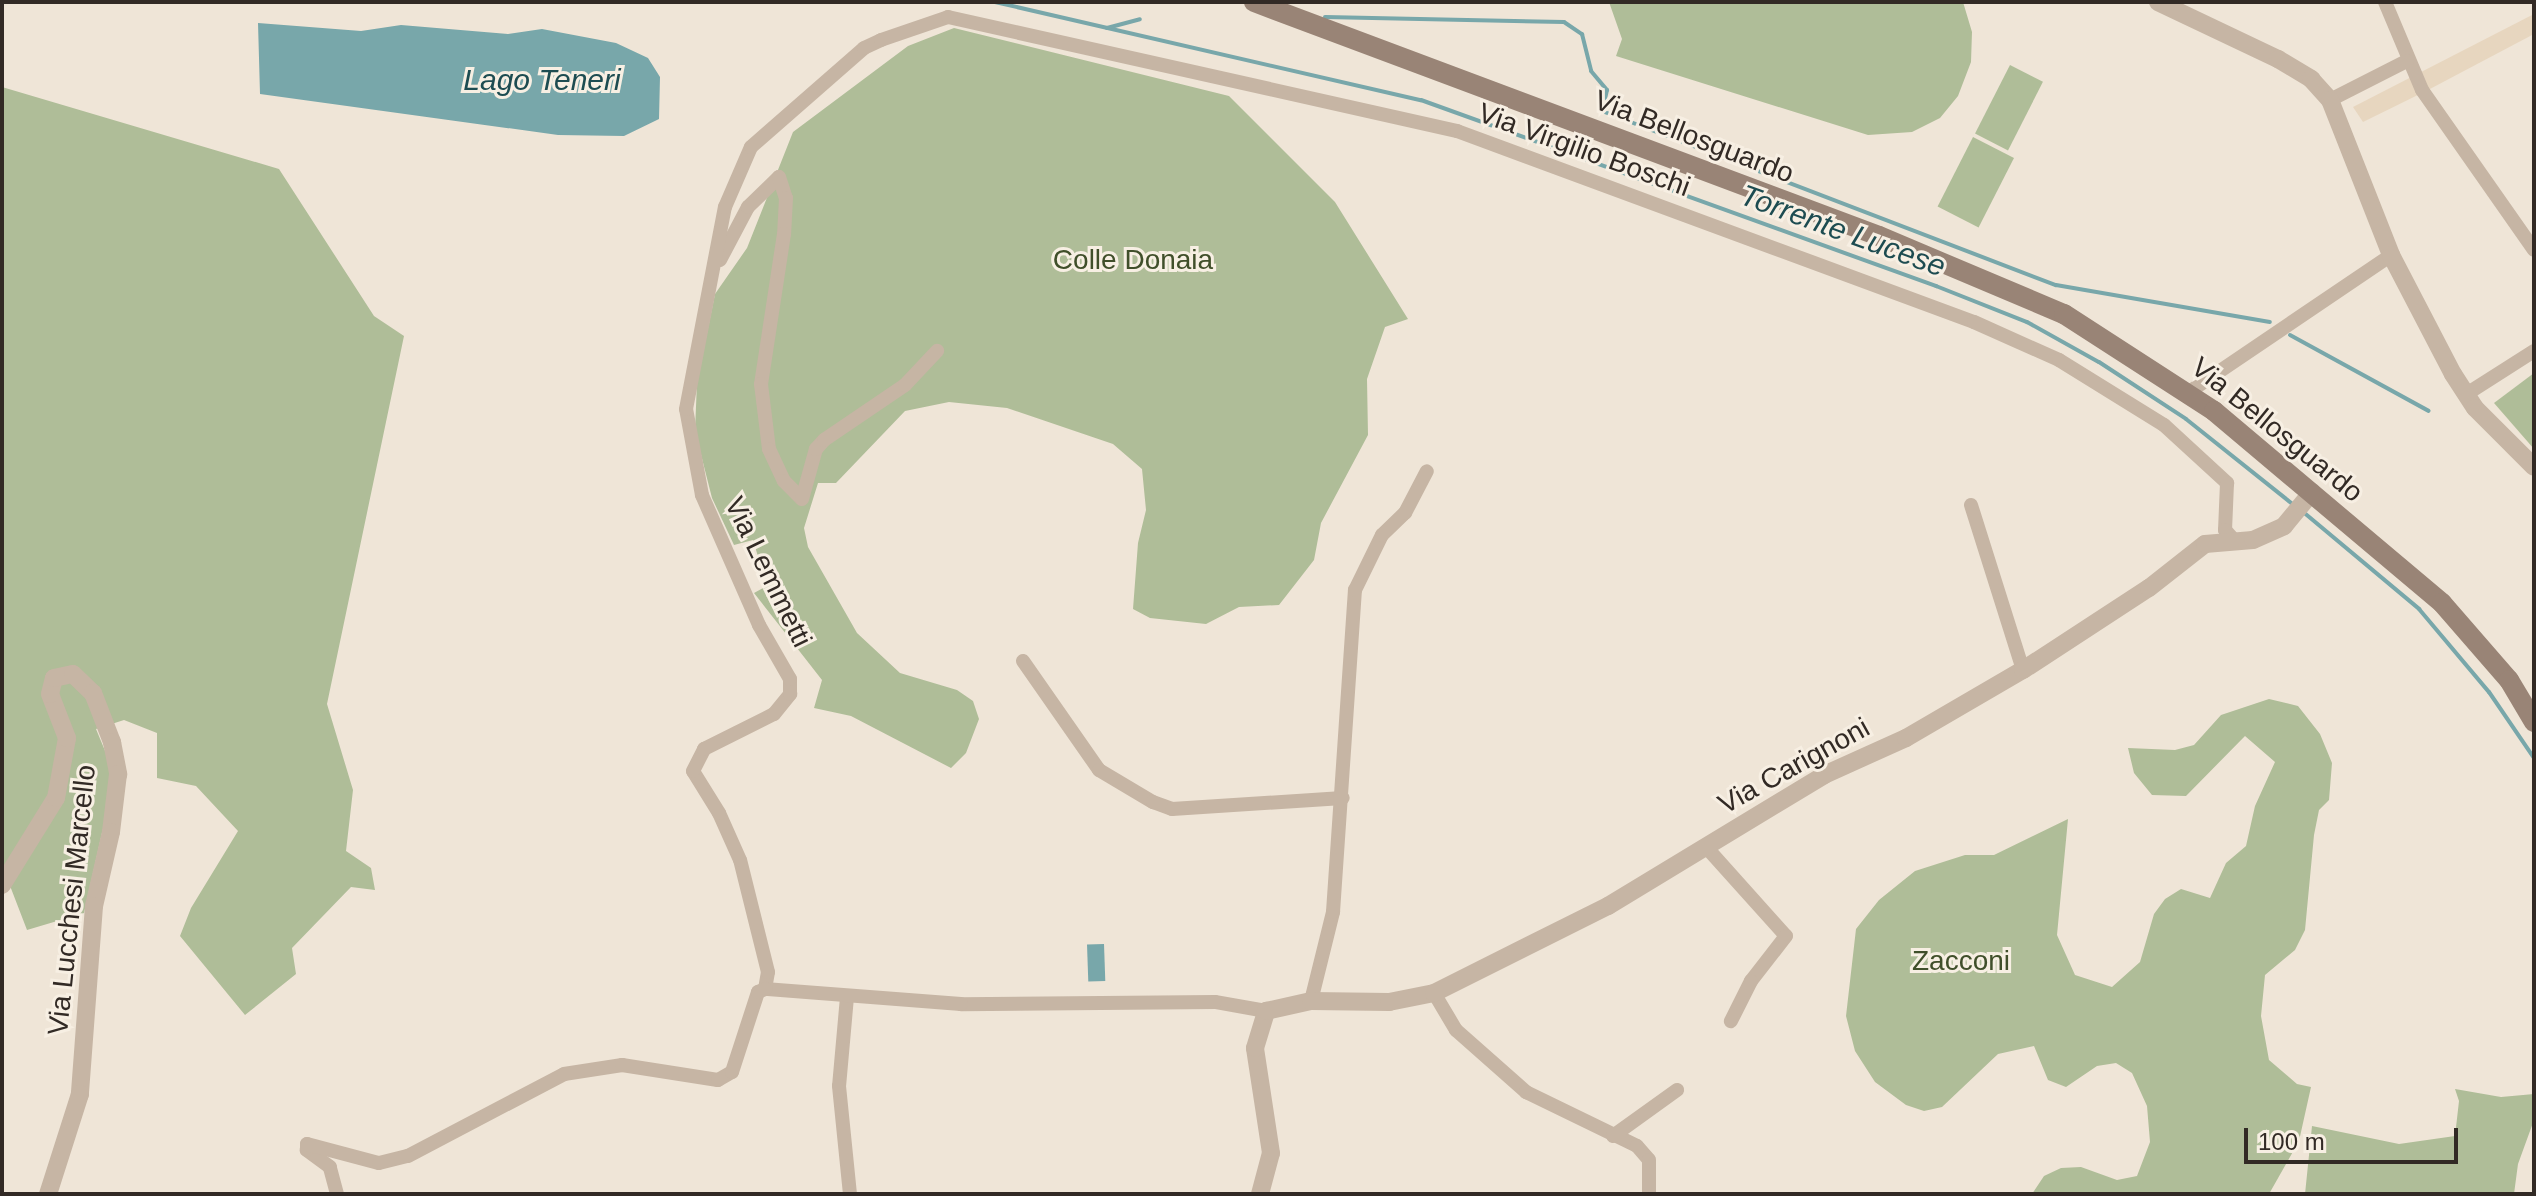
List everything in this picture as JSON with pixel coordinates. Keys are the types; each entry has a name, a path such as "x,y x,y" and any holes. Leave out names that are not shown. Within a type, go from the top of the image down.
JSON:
{"main road":[{"name":"Via Bellosguardo","path":"1254,2 2003,286 2064,314 2189,392 2312,492 2466,627 2534,722"}],"street":[{"path":"2158,2 2278,59 2311,79 2330,100 2391,255 2465,395 2534,467"},
{"path":"2385,2 2417,81 2534,250"},
{"name":"Via Lemmetti","path":"765,989 768,972 740,860 693,771 704,749 774,714 790,694 784,663 747,599 702,495 686,422 690,380 730,190 762,134 864,48 948,17"},
{"name":"Via Virgilio Boschi","path":"948,17 1457,131 1974,322 2059,360 2164,425 2227,483 2225,530 2235,541"},
{"path":"2330,100 2407,61"},
{"path":"716,267 748,207 779,177 786,198 784,234 762,361 763,407 769,449 784,481 802,499 816,449 824,440 905,385 937,351"},
{"path":"2189,392 2391,255"},
{"path":"2465,395 2534,351"},
{"path":"1311,1001 1333,912 1355,590 1382,535 1405,513 1427,471"},
{"name":"Via Carignoni","path":"1266,1011 1311,1001 1389,1002 1434,993 1608,906 1824,775 1906,738 2023,670 2127,604 2205,544 2253,540 2284,526 2312,492"},
{"path":"1971,505 2023,670"},
{"path":"1023,661 1067,717 1099,770 1153,802 1172,809 1343,798"},
{"name":"Via Lucchesi Marcello","path":"2,885 56,798 67,738 50,694 54,678 73,674 93,693 112,742 118,774 94,906 80,1094 48,1194"},
{"path":"1707,848 1786,936 1751,981 1731,1021"},
{"path":"337,1194 330,1167 307,1150 307,1144 379,1163 408,1156 564,1074 622,1065 718,1080 732,1072 758,992 765,989 847,997 1018,1005 1215,1002 1266,1011 1255,1048 1271,1153 1260,1194"},
{"path":"1434,993 1456,1030 1526,1092 1637,1146 1649,1160 1649,1194"},
{"path":"847,997 839,1086 850,1194"},
{"path":"1613,1136 1677,1090"}],"green space":[{"path":"1609,2 1963,2 1972,32 1971,62 1958,96 1940,118 1912,132 1868,135 1616,56 1622,39"},
{"name":"Colle Donaia","path":"954,28 1229,96 1335,202 1408,319 1385,327 1367,379 1368,435 1321,523 1314,560 1279,605 1239,607 1206,624 1150,618 1133,609 1138,543 1146,510 1142,469 1113,444 1007,408 949,402 905,411 836,483 818,483 804,528 808,547 857,633 900,673 957,690 973,701 979,719 966,753 951,768 851,716 814,708 822,680 754,593 767,586 753,540 734,545 712,498 695,431 697,382 715,294 747,248 793,132 908,46"},
{"path":"2010,65 2043,82 2008,150 1975,134"},
{"path":"2,87 279,169 374,316 404,336 327,704 353,790 346,851 371,868 375,890 351,887 292,948 296,974 245,1015 180,936 191,908 238,831 196,786 157,778 157,733 124,720 96,729 115,775 84,913 27,930 2,865"},
{"path":"1973,137 2014,158 1979,227 1938,206"},
{"path":"2534,373 2534,449 2494,403"},
{"name":"Zacconi","path":"2269,699 2298,706 2320,734 2332,763 2329,800 2319,810 2314,835 2305,930 2295,950 2265,975 2261,1016 2269,1060 2297,1084 2311,1087 2299,1141 2269,1194 2032,1194 2044,1176 2061,1168 2081,1167 2117,1180 2137,1176 2150,1142 2147,1106 2132,1073 2116,1063 2097,1066 2066,1087 2048,1080 2034,1046 1998,1054 1942,1107 1924,1111 1906,1105 1875,1082 1855,1051 1846,1016 1856,929 1879,900 1915,871 1965,855 1994,855 2068,819 2057,935 2075,975 2112,987 2140,962 2154,914 2165,899 2181,889 2210,898 2226,863 2246,846 2255,806 2275,762 2245,736 2186,796 2152,795 2134,773 2128,748 2175,750 2194,745 2221,715"},
{"path":"2455,1089 2501,1097 2534,1094 2534,1120 2518,1164 2514,1194 2305,1194 2312,1126 2399,1144 2455,1136 2459,1101"}],"shaded area":[{"path":"2534,14 2534,34 2428,90 2363,122 2353,107"}],"water":[{"name":"Lago Teneri","path":"258,23 361,31 401,25 508,34 542,29 616,43 648,58 660,77 659,119 624,136 558,135 260,94"},
{"path":"1104,944 1105,981 1088,982 1087,945"}],"waterway":[{"name":"Torrente Lucese","path":"995,2 1421,100 1936,286 2027,322 2099,362 2186,419 2295,506"},
{"path":"1325,17 1564,22 1582,34 1591,71 1607,90 1602,111 2056,285 2270,322"},
{"path":"1107,28 1140,19"},
{"path":"2290,335 2429,411"},
{"name":"Torrente Lucese","path":"2302,511 2419,609 2489,692 2534,758"}]}
